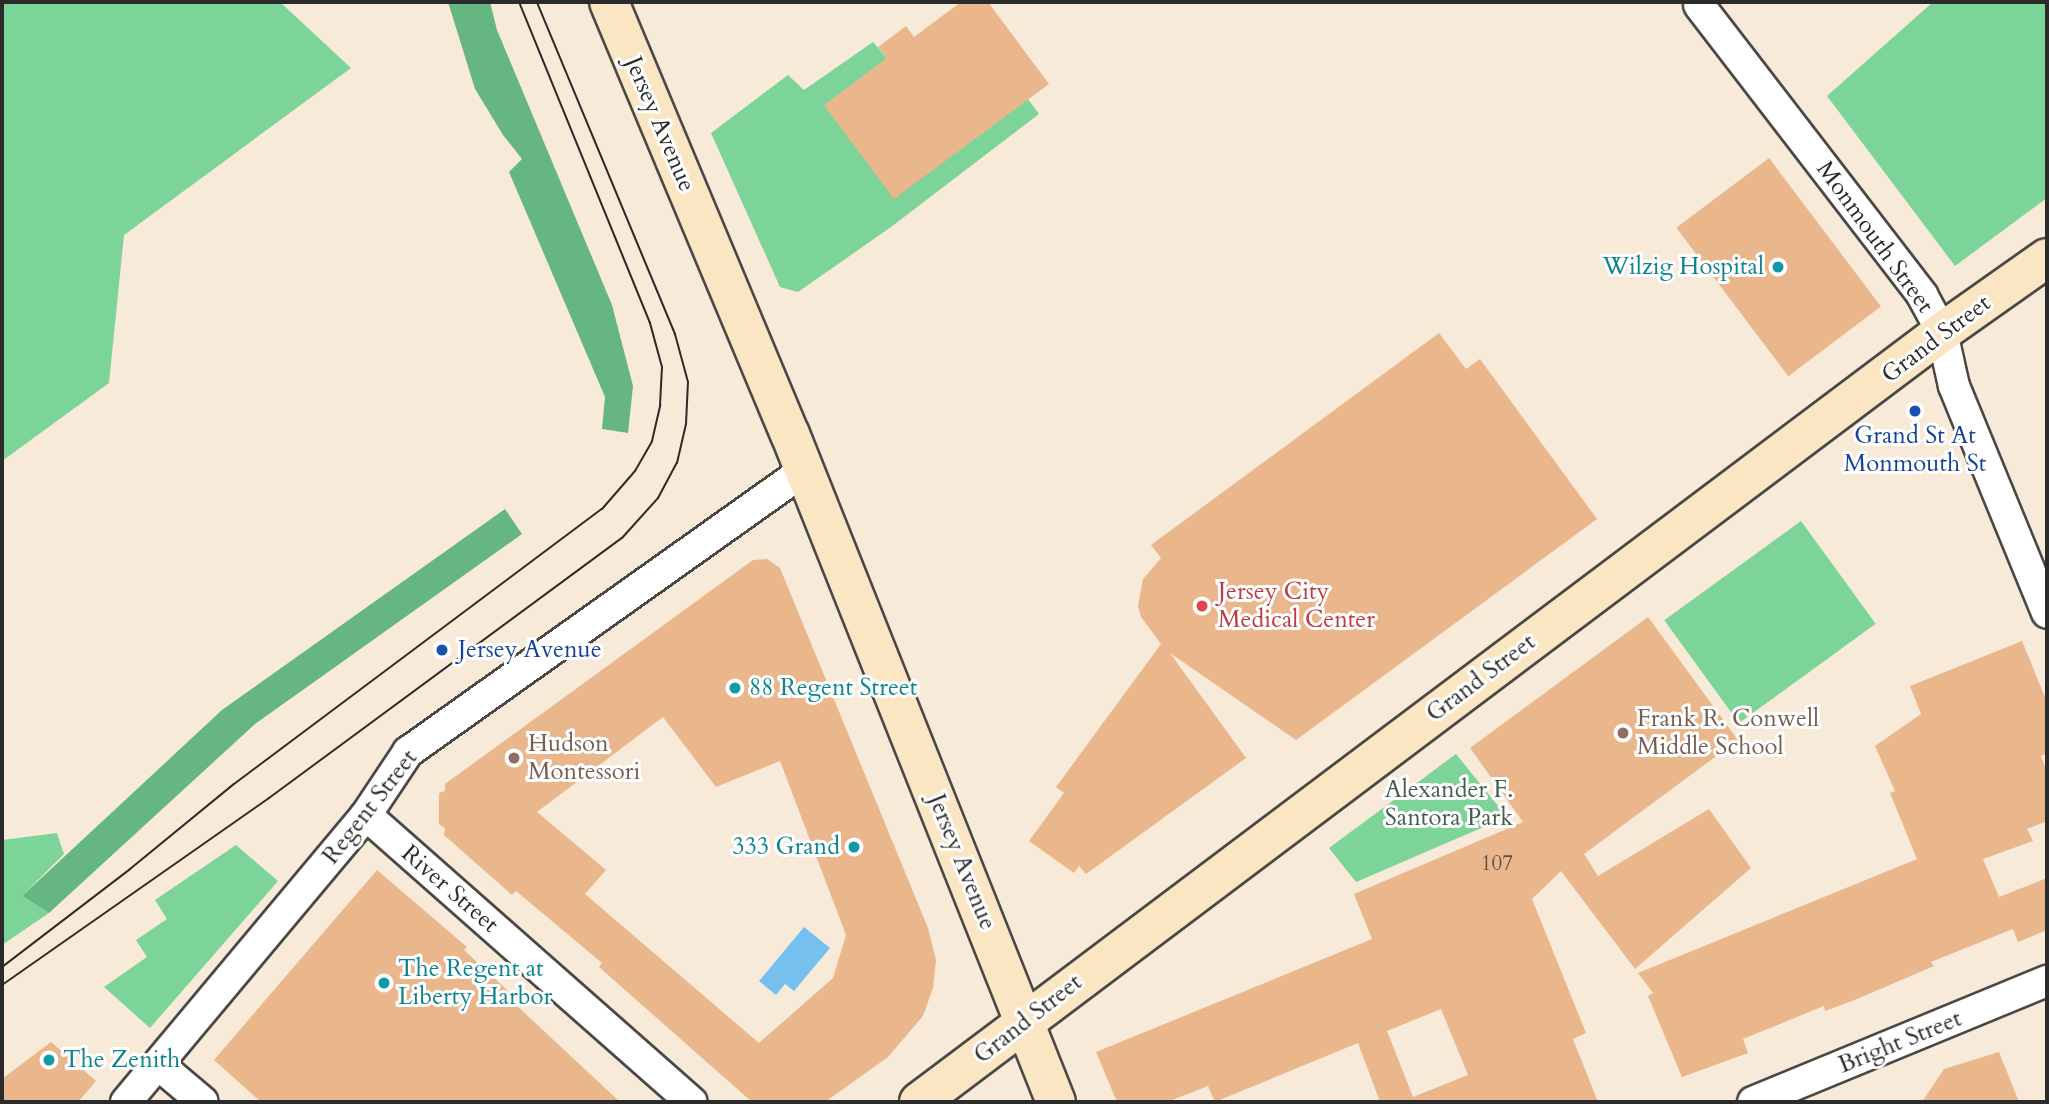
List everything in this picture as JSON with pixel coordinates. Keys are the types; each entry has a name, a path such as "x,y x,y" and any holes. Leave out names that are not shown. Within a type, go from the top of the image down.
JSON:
{"main road":[{"name":"Jersey Avenue","path":"609,2 804,471 1056,1102"},
{"name":"Grand Street","path":"919,1102 1942,332 2047,258"}],"street":[{"name":"Monmouth Street","path":"1699,5 1922,295 1942,332 1954,386 2047,613"},
{"name":"Regent Street","path":"126,1102 366,815 408,752 804,471"},
{"name":"River Street","path":"366,815 692,1102"},
{"name":"Bright Street","path":"1753,1102 2047,981"},
{"path":"159,1065 203,1102"}],"green space":[{"path":"2,2 280,2 351,68 124,235 109,383 2,461"},
{"path":"448,2 490,2 497,30 612,305 633,386 628,433 602,429 605,397 509,172 522,159 503,135 475,89"},
{"path":"1933,2 2047,2 2047,198 1955,266 1827,96"},
{"path":"873,42 887,58 1028,99 1039,114 891,227 798,292 780,287 711,133 788,75 804,90"},
{"path":"505,509 522,534 255,724 49,913 22,896 222,710"},
{"path":"1801,521 1876,624 1739,723 1664,620"},
{"name":"Alexander F. Santora Park","path":"1456,754 1507,817 1356,882 1329,848"},
{"path":"57,833 64,854 22,896 49,913 2,945 2,840"},
{"path":"236,845 278,881 150,1028 104,987 147,957 136,940 167,919 155,900"}],"water":[{"path":"804,927 830,948 794,991 785,984 776,995 759,981"}],"building":[{"path":"961,2 988,2 1049,84 894,199 824,105 887,58 878,47 906,26 914,37"},
{"name":"Wilzig Hospital","path":"1769,158 1881,307 1788,376 1676,228"},
{"name":"Jersey City Medical Center","path":"1439,333 1466,369 1480,359 1597,519 1296,740 1170,653 1246,758 1086,874 1079,866 1074,873 1029,841 1064,793 1056,787 1161,644 1141,617 1138,606 1143,579 1161,558 1151,545"},
{"path":"767,559 780,568 928,928 936,960 933,988 923,1016 888,1057 825,1102 752,1102 599,967 602,963 516,891 512,895 444,835 445,828 439,824 439,793 445,791 445,784 753,560","holes":["663,717 716,787 780,761 846,935 833,978 759,1043 585,894 606,870 537,812"]},
{"path":"1648,617 1738,740 1584,854 1598,876 1709,809 1751,868 1635,969 1561,871 1532,899 1586,1033 1573,1039 1598,1102 1380,1102 1358,1043 1215,1102 1208,1086 1167,1102 1117,1102 1096,1052 1372,939 1354,894 1523,822 1470,748","holes":["1441,1009 1468,1075 1413,1097 1387,1031"]},
{"path":"2022,641 2047,702 2047,753 2041,756 2047,772 2047,821 2027,829 2033,841 1983,859 1999,897 2047,878 2047,930 2018,942 2013,929 1931,962 1934,966 1857,999 1825,1011 1824,1006 1743,1039 1748,1053 1682,1077 1648,996 1653,993 1638,973 1917,859 1890,793 1895,791 1875,746 1921,714 1910,686"},
{"name":"The Regent at Liberty Harbor","path":"377,870 467,947 464,950 519,1001 515,1004 620,1102 261,1102 214,1060"},
{"name":"The Zenith","path":"51,1042 96,1081 78,1102 2,1102 2,1079"},
{"path":"1999,1052 2019,1102 1922,1102 1944,1069"}],"tram line":[{"path":"2,967 130,869 234,784 602,509 635,471 652,441 660,405 662,367 650,323 519,2"},
{"path":"2,985 269,798 622,538 658,498 677,463 686,424 688,382 675,334 537,2"}],"place":[{"name":"Wilzig Hospital","path":"1778,267"},
{"name":"Grand St At Monmouth St","path":"1915,411"},
{"name":"Jersey City Medical Center","path":"1202,606"},
{"name":"Jersey Avenue","path":"442,650"},
{"name":"88 Regent Street","path":"735,688"},
{"name":"Frank R. Conwell Middle School","path":"1623,733"},
{"name":"Hudson Montessori","path":"514,758"},
{"name":"333 Grand","path":"854,847"},
{"name":"The Regent at Liberty Harbor","path":"384,983"},
{"name":"The Zenith","path":"49,1060"}]}
